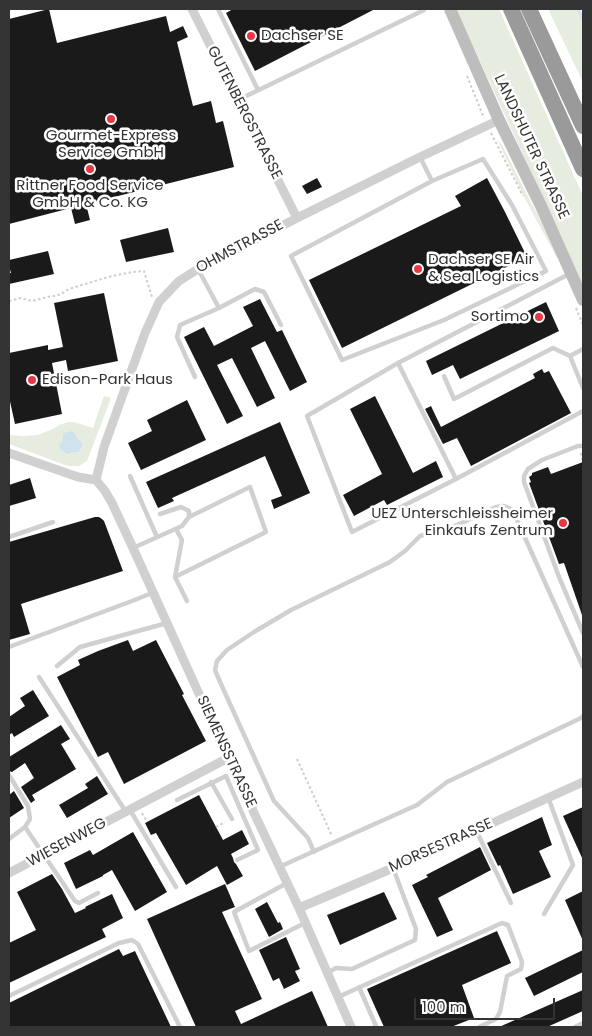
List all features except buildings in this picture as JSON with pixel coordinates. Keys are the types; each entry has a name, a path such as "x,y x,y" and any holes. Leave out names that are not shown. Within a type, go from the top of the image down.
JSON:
{"highway":[{"path":"511,9 583,169"},
{"path":"529,9 583,126"}],"main road":[{"name":"LANDSHUTER STRASSE","path":"450,9 499,120 541,206 583,300"}],"street":[{"name":"GUTENBERGSTRASSE","path":"192,9 297,218"},
{"name":"OHMSTRASSE","path":"96,480 104,447 145,333 159,302 179,281 198,269 297,218 499,120"},
{"path":"9,453 78,477 96,480"},
{"name":"SIEMENSSTRASSE","path":"96,480 112,503 133,548 228,758 299,908 351,1027"},
{"name":"WIESENWEG","path":"9,873 228,758"},
{"name":"MORSESTRASSE","path":"299,908 393,868 583,782"}],"lane":[{"path":"218,9 258,90"},
{"path":"238,100 425,9"},
{"path":"420,157 432,181"},
{"path":"483,160 512,205 546,271 444,320 342,360 291,256 432,181 483,160"},
{"path":"198,269 219,308"},
{"path":"572,273 398,363 307,416 352,532 583,411"},
{"path":"195,377 177,337 180,325 255,290 264,292 281,325"},
{"path":"444,376 454,399 553,348 570,356 583,388"},
{"path":"570,356 583,349"},
{"path":"398,363 456,478"},
{"path":"583,446 578,446 542,460 528,469 524,476 524,482 583,634"},
{"path":"130,476 157,537"},
{"path":"133,548 182,526 189,517 250,487 266,532 175,578"},
{"path":"314,852 308,838 274,801 215,670 217,661 228,650 254,632 291,610 390,562 406,551 420,536 455,526 496,507 503,506 513,512 583,667"},
{"path":"160,514 181,507 189,511 189,517"},
{"path":"9,537 53,522"},
{"path":"176,529 182,540 175,578 187,601"},
{"path":"9,647 132,602 153,592"},
{"path":"57,666 80,647 167,623"},
{"name":"WIESENWEG","path":"38,678 128,811"},
{"path":"279,867 417,805 447,782 583,716"},
{"path":"9,774 28,806 30,819 25,827 9,839"},
{"path":"177,800 227,775 258,850 237,860"},
{"path":"212,782 232,819"},
{"path":"544,914 573,865 548,797"},
{"path":"128,811 176,887"},
{"path":"25,827 75,901 79,903 98,893"},
{"path":"476,830 511,903"},
{"path":"327,973 336,968 352,969 415,940 416,930 393,868"},
{"path":"287,883 234,912 249,951 305,923"},
{"path":"338,996 502,923 508,925 522,962 520,969 507,976 500,1012 496,1019 479,1027"},
{"path":"9,996 119,943 132,940 138,944 180,1027"},
{"path":"359,987 375,1027"},
{"path":"575,1027 583,1023"}],"path":[{"path":"9,301 21,298 32,301 56,296 69,289 108,277 144,271 150,296 159,302"},
{"path":"296,758 335,843"},
{"path":"141,811 147,822"},
{"path":"216,827 232,819"}],"shaded area":[{"path":"456,9 499,9 583,196 583,285"},
{"path":"548,9 578,9 583,19 583,82"},
{"path":"497,139 503,147 559,255 557,258 524,197"},
{"path":"104,396 111,398 87,461 79,466 65,465 9,444 9,435 38,435 68,422 93,428"}],"water":[{"path":"73,431 82,443 82,447 78,452 67,454 60,449 59,445 63,440 63,434"}],"waterway":[{"path":"578,9 583,19"}],"place":[{"name":"Dachser SE","path":"251,36"},
{"name":"Gourmet-Express Service GmbH","path":"111,119"},
{"name":"Rittner Food Service GmbH & Co. KG","path":"90,169"},
{"name":"Dachser SE Air & Sea Logistics","path":"418,269"},
{"name":"Sortimo","path":"539,317"},
{"name":"Edison-Park Haus","path":"32,380"},
{"name":"UEZ Unterschleissheimer Einkaufs Zentrum","path":"563,523"}]}
